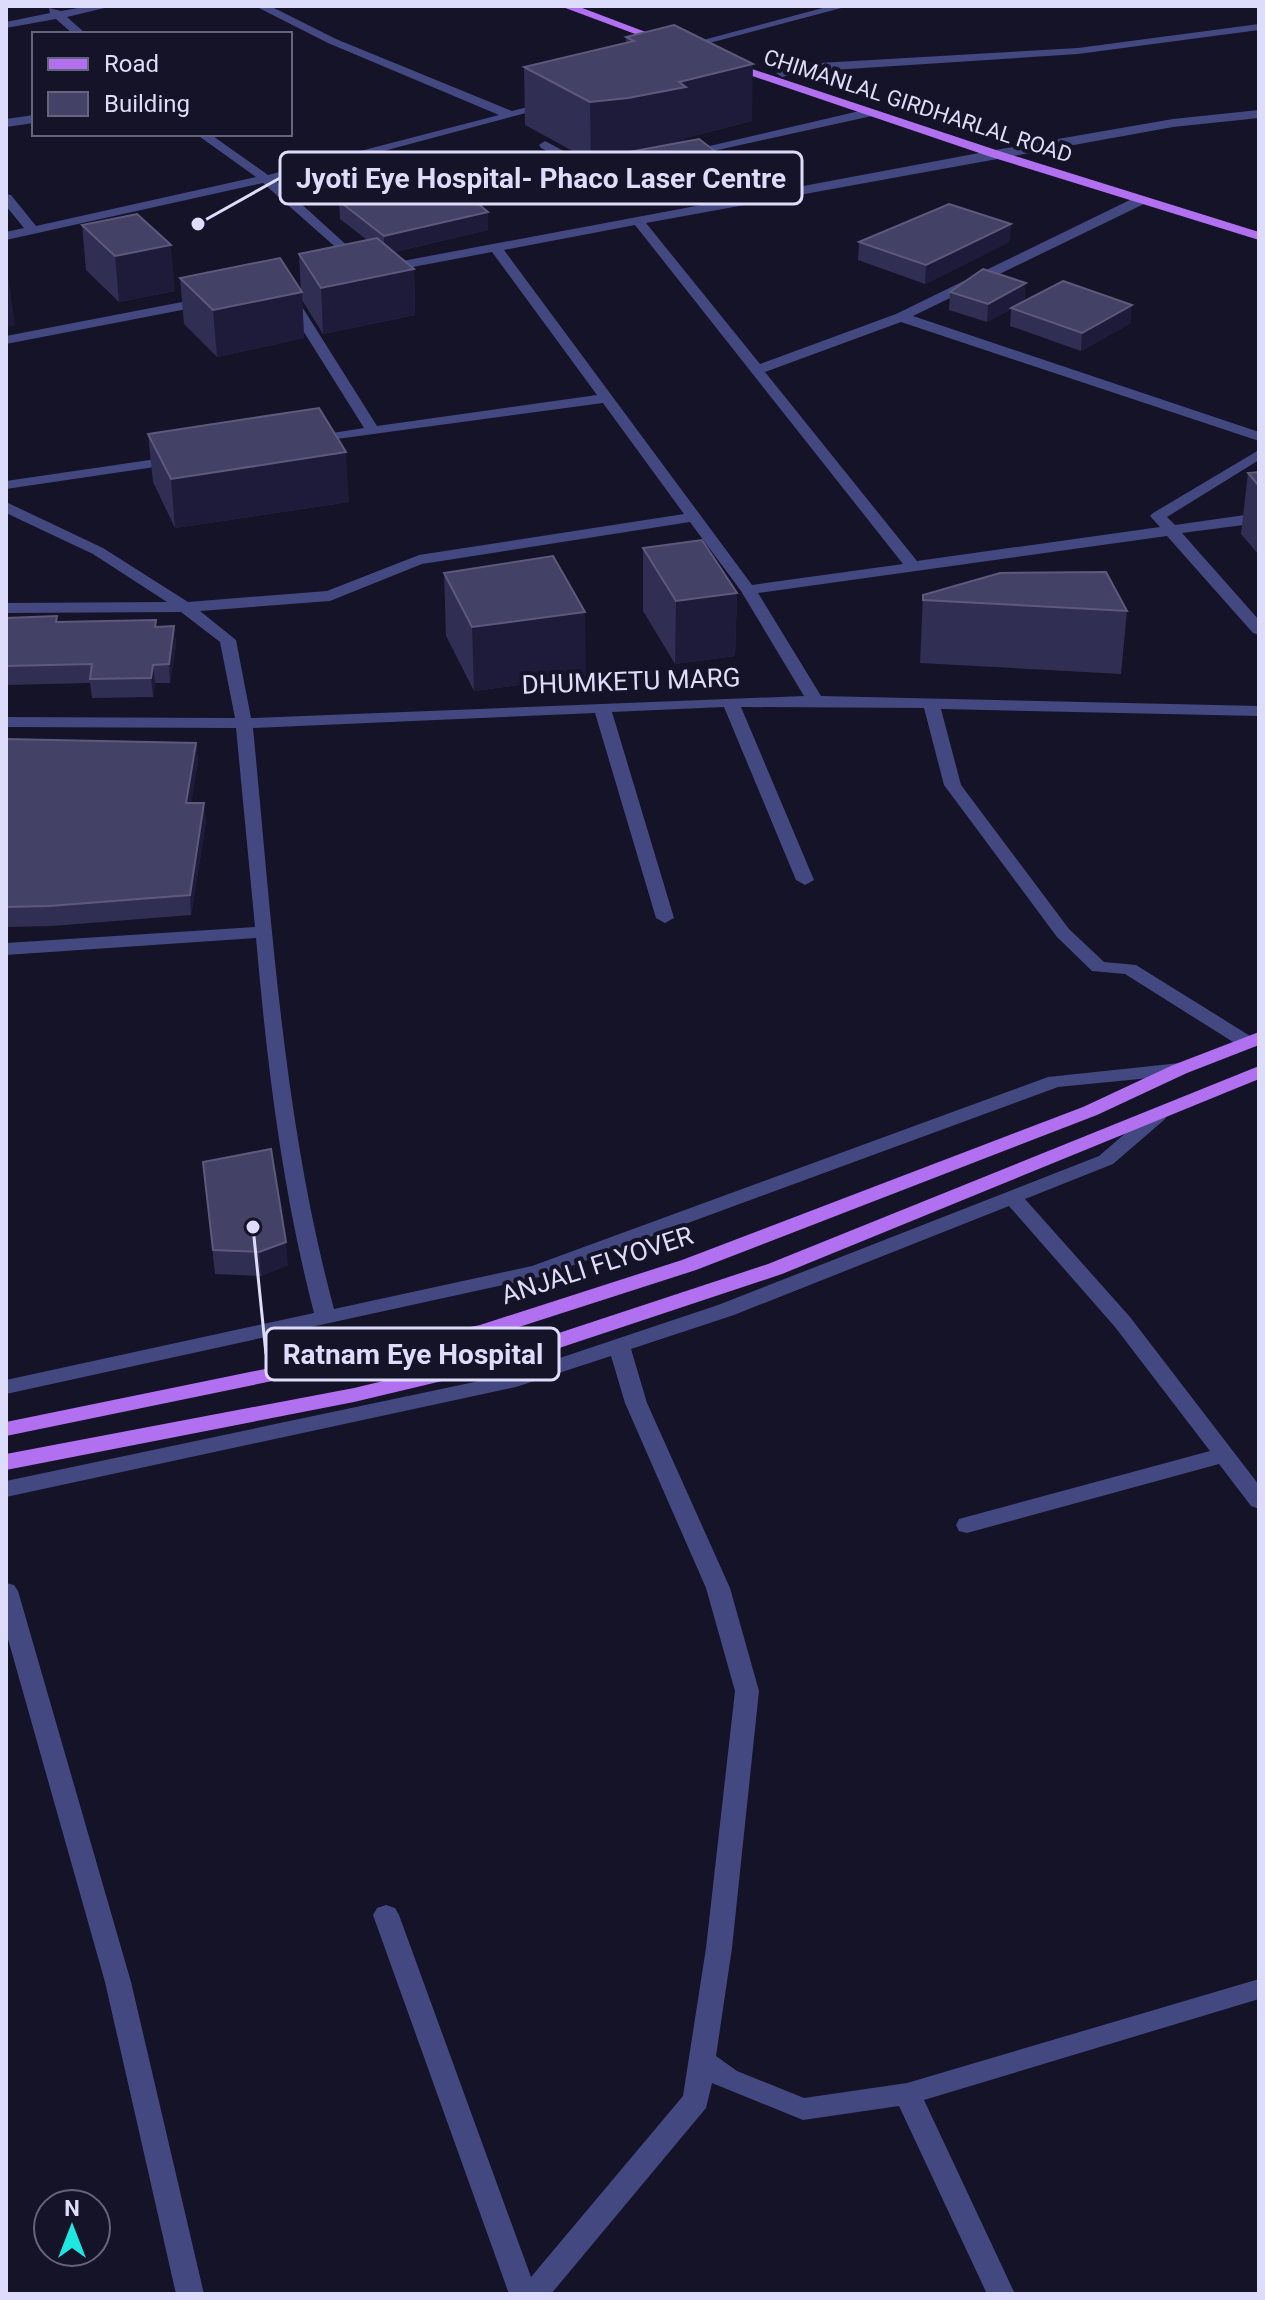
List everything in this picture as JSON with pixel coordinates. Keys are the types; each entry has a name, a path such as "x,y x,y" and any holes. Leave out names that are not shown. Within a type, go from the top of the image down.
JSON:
{"main road":[{"name":"CHIMANLAL GIRDHARLAL ROAD","path":"566,6 868,113 1259,236"},
{"name":"CHIMANLAL GIRDHARLAL ROAD","path":"591,6 1015,151 1259,226"},
{"name":"ANJALI FLYOVER","path":"6,1429 483,1331 689,1265 1090,1111 1180,1069 1253,1040"},
{"path":"6,1462 354,1395 497,1361 775,1269 1259,1072"}],"street":[{"path":"47,6 78,32"},
{"path":"6,25 107,6"},
{"path":"261,6 332,41 508,114"},
{"path":"698,43 843,6"},
{"path":"782,73 802,68 1078,51 1259,27"},
{"path":"6,236 266,179 567,101"},
{"path":"673,156 868,113"},
{"path":"205,136 266,179 360,272 995,154 1173,123 1259,114"},
{"path":"6,123 32,119"},
{"path":"545,145 586,168 658,159"},
{"path":"6,198 32,229"},
{"path":"757,370 901,317 1141,200"},
{"path":"638,221 913,566"},
{"path":"496,248 748,590 816,701"},
{"path":"290,285 373,431"},
{"path":"6,340 221,298"},
{"path":"901,317 1259,437"},
{"path":"297,442 609,398"},
{"path":"1259,454 1158,516 1259,630"},
{"path":"6,485 190,458"},
{"path":"6,507 98,551 185,607 228,640 244,723 276,1054 307,1247 326,1319"},
{"path":"6,608 185,607 330,596 419,560 696,517"},
{"path":"748,590 1259,518"},
{"name":"DHUMKETU MARG","path":"6,722 244,723 816,701 1259,711"},
{"path":"731,703 805,880"},
{"path":"931,703 953,785 1063,933 1099,967 1129,969 1253,1040"},
{"path":"602,708 665,918"},
{"path":"6,949 264,932"},
{"path":"6,1387 537,1271 1055,1081 1180,1069"},
{"path":"6,1489 516,1380 726,1310 1106,1160 1157,1116"},
{"path":"1012,1197 1051,1237 1125,1325 1259,1501"},
{"path":"534,2294 696,2100 719,1948 747,1691 718,1588 636,1403 619,1346"},
{"path":"967,1525 1224,1455"},
{"path":"6,1591 118,1982 190,2294"},
{"path":"386,1915 523,2294"},
{"path":"702,2060 727,2079 803,2109 907,2094 1259,1989"},
{"path":"907,2094 1001,2294"}],"building":[{"path":"674,25 753,64 679,82 686,87 590,102 524,67 634,41 626,37"},
{"path":"699,139 740,170 697,179 659,180 613,155"},
{"path":"446,183 450,188 458,187 488,212 384,236 339,201 392,188 397,193"},
{"path":"949,204 1011,224 926,265 859,242"},
{"path":"137,214 171,245 115,256 82,225"},
{"path":"377,238 414,269 321,288 299,254"},
{"path":"280,258 302,292 213,310 180,278"},
{"path":"983,269 1026,283 988,304 950,292"},
{"path":"1063,281 1132,305 1082,333 1011,308"},
{"path":"319,408 346,452 171,479 148,434"},
{"path":"1259,472 1259,486 1248,473"},
{"path":"702,540 737,593 676,601 643,548"},
{"path":"553,556 585,612 472,627 444,573"},
{"path":"1106,572 1127,611 923,600 923,595 1000,573"},
{"path":"57,616 56,622 156,620 155,627 174,626 169,664 153,665 151,678 90,679 92,664 6,666 6,618"},
{"path":"6,739 196,743 186,803 204,803 190,895 6,907"},
{"path":"271,1149 286,1242 259,1252 213,1250 203,1162"}],"place":[{"name":"Jyoti Eye Hospital- Phaco Laser Centre","path":"198,224"},
{"name":"Ratnam Eye Hospital","path":"253,1227"}]}
